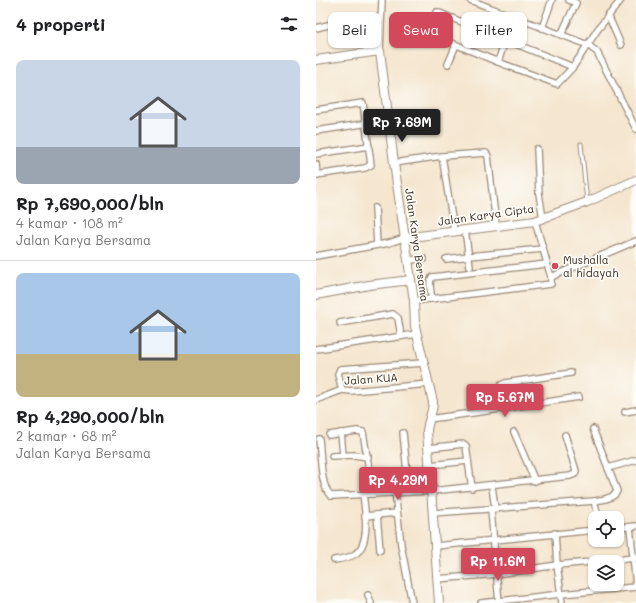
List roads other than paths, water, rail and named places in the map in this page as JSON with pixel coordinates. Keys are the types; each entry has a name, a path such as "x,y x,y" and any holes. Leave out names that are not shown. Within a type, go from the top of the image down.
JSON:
{"street":[{"name":"Jalan Karya Bersama","path":"381,17 382,0"},
{"path":"470,0 500,12"},
{"path":"542,28 552,0"},
{"path":"561,35 576,3 569,0"},
{"path":"453,43 555,84 559,83 573,67 608,15 621,0"},
{"path":"608,15 621,45"},
{"path":"527,22 588,45 597,52 636,129"},
{"path":"316,28 328,25"},
{"path":"448,64 456,44"},
{"name":"Jalan Karya Bersama","path":"380,48 388,120 414,301 415,326 433,402 433,411 429,419 427,430 439,603"},
{"path":"498,62 503,48"},
{"path":"527,48 573,67"},
{"path":"316,60 380,51"},
{"path":"316,110 362,102 364,103 370,166 317,175 316,164"},
{"path":"316,131 388,120"},
{"path":"316,154 369,146"},
{"path":"414,301 549,285 552,282 543,249 539,220 537,149"},
{"path":"394,163 442,156 486,153 496,225"},
{"path":"442,156 454,231"},
{"name":"Jalan Karya Cipta","path":"404,238 539,220 587,202 636,180"},
{"path":"375,208 377,245"},
{"path":"465,229 470,267"},
{"path":"316,256 388,243 404,238"},
{"path":"551,278 636,241"},
{"path":"446,259 543,249"},
{"path":"408,260 424,259"},
{"path":"432,299 430,279 432,277 547,264"},
{"path":"316,295 370,285 411,280"},
{"path":"340,323 394,314 398,318 401,336"},
{"path":"316,349 417,334"},
{"path":"342,390 338,374 340,369 423,363"},
{"path":"501,409 501,385 505,383 571,373"},
{"name":"Jalan KUA","path":"316,400 342,390 351,391 429,384"},
{"path":"429,419 579,397"},
{"path":"625,412 636,410"},
{"path":"433,513 493,510 604,500 616,494 617,491 593,429"},
{"path":"329,435 357,431 363,432 373,494"},
{"path":"514,432 535,481"},
{"path":"341,433 344,455"},
{"path":"403,433 409,492"},
{"path":"320,439 323,479 326,492 331,496 394,492 432,492 570,476 575,474 576,471 565,435"},
{"path":"428,448 464,444 467,446 472,488"},
{"path":"332,456 344,455 368,457"},
{"path":"608,468 636,460"},
{"path":"429,465 468,461"},
{"path":"492,486 499,602"},
{"path":"394,492 401,545 412,603"},
{"path":"334,560 352,556 362,547 365,534 363,494"},
{"path":"594,501 597,511"},
{"path":"365,516 397,513"},
{"path":"377,515 380,550"},
{"path":"481,603 636,586 633,526"},
{"path":"436,546 588,531"},
{"path":"555,534 557,566 562,603"},
{"path":"437,579 497,574 634,558"},
{"path":"368,595 371,603"}],"lane":[{"path":"581,144 587,202"}],"place":[{"name":"Mushalla al hidayah","path":"555,266"}]}
